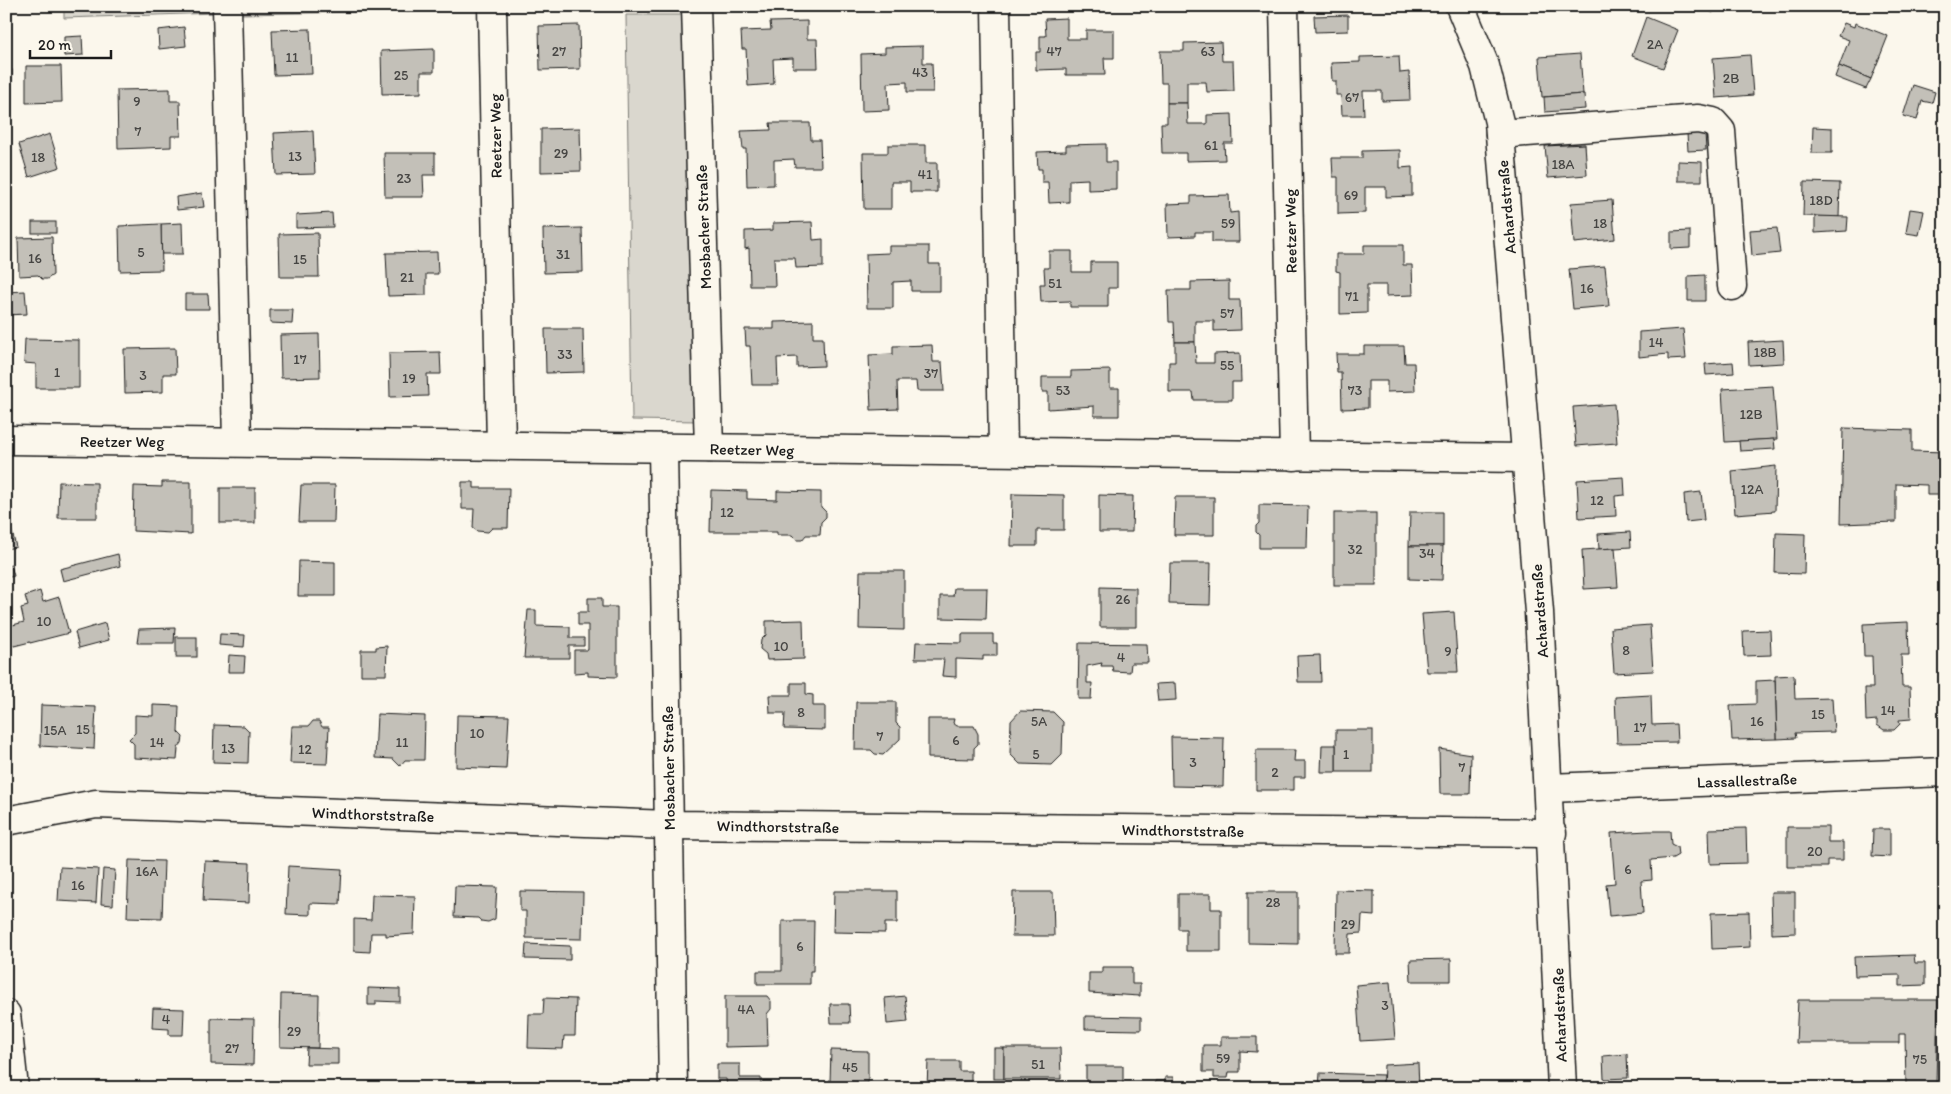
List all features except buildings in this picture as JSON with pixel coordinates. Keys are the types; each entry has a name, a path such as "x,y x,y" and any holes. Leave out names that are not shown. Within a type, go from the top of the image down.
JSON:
{"street":[{"path":"227,6 238,442"},
{"name":"Reetzer Weg","path":"492,6 501,445"},
{"name":"Mosbacher Straße","path":"696,6 709,448"},
{"path":"996,6 1003,451"},
{"name":"Reetzer Weg","path":"1284,6 1294,456"},
{"name":"Achardstraße","path":"1460,6 1485,66 1499,122 1528,458 1552,833 1562,1088"},
{"path":"1500,134 1698,119 1713,122 1721,132 1732,286"},
{"name":"Reetzer Weg","path":"6,440 1528,458"},
{"name":"Mosbacher Straße","path":"663,448 674,1088"},
{"name":"Lassallestraße","path":"1549,788 1945,772"},
{"name":"Windthorststraße","path":"6,821 96,804 669,825 1552,833"},
{"path":"6,1014 14,1088"}],"shaded area":[{"path":"66,6 210,6 216,13 64,18"},
{"path":"242,6 479,6 481,10 238,14"},
{"path":"626,15 688,15 698,421 632,420"}]}
